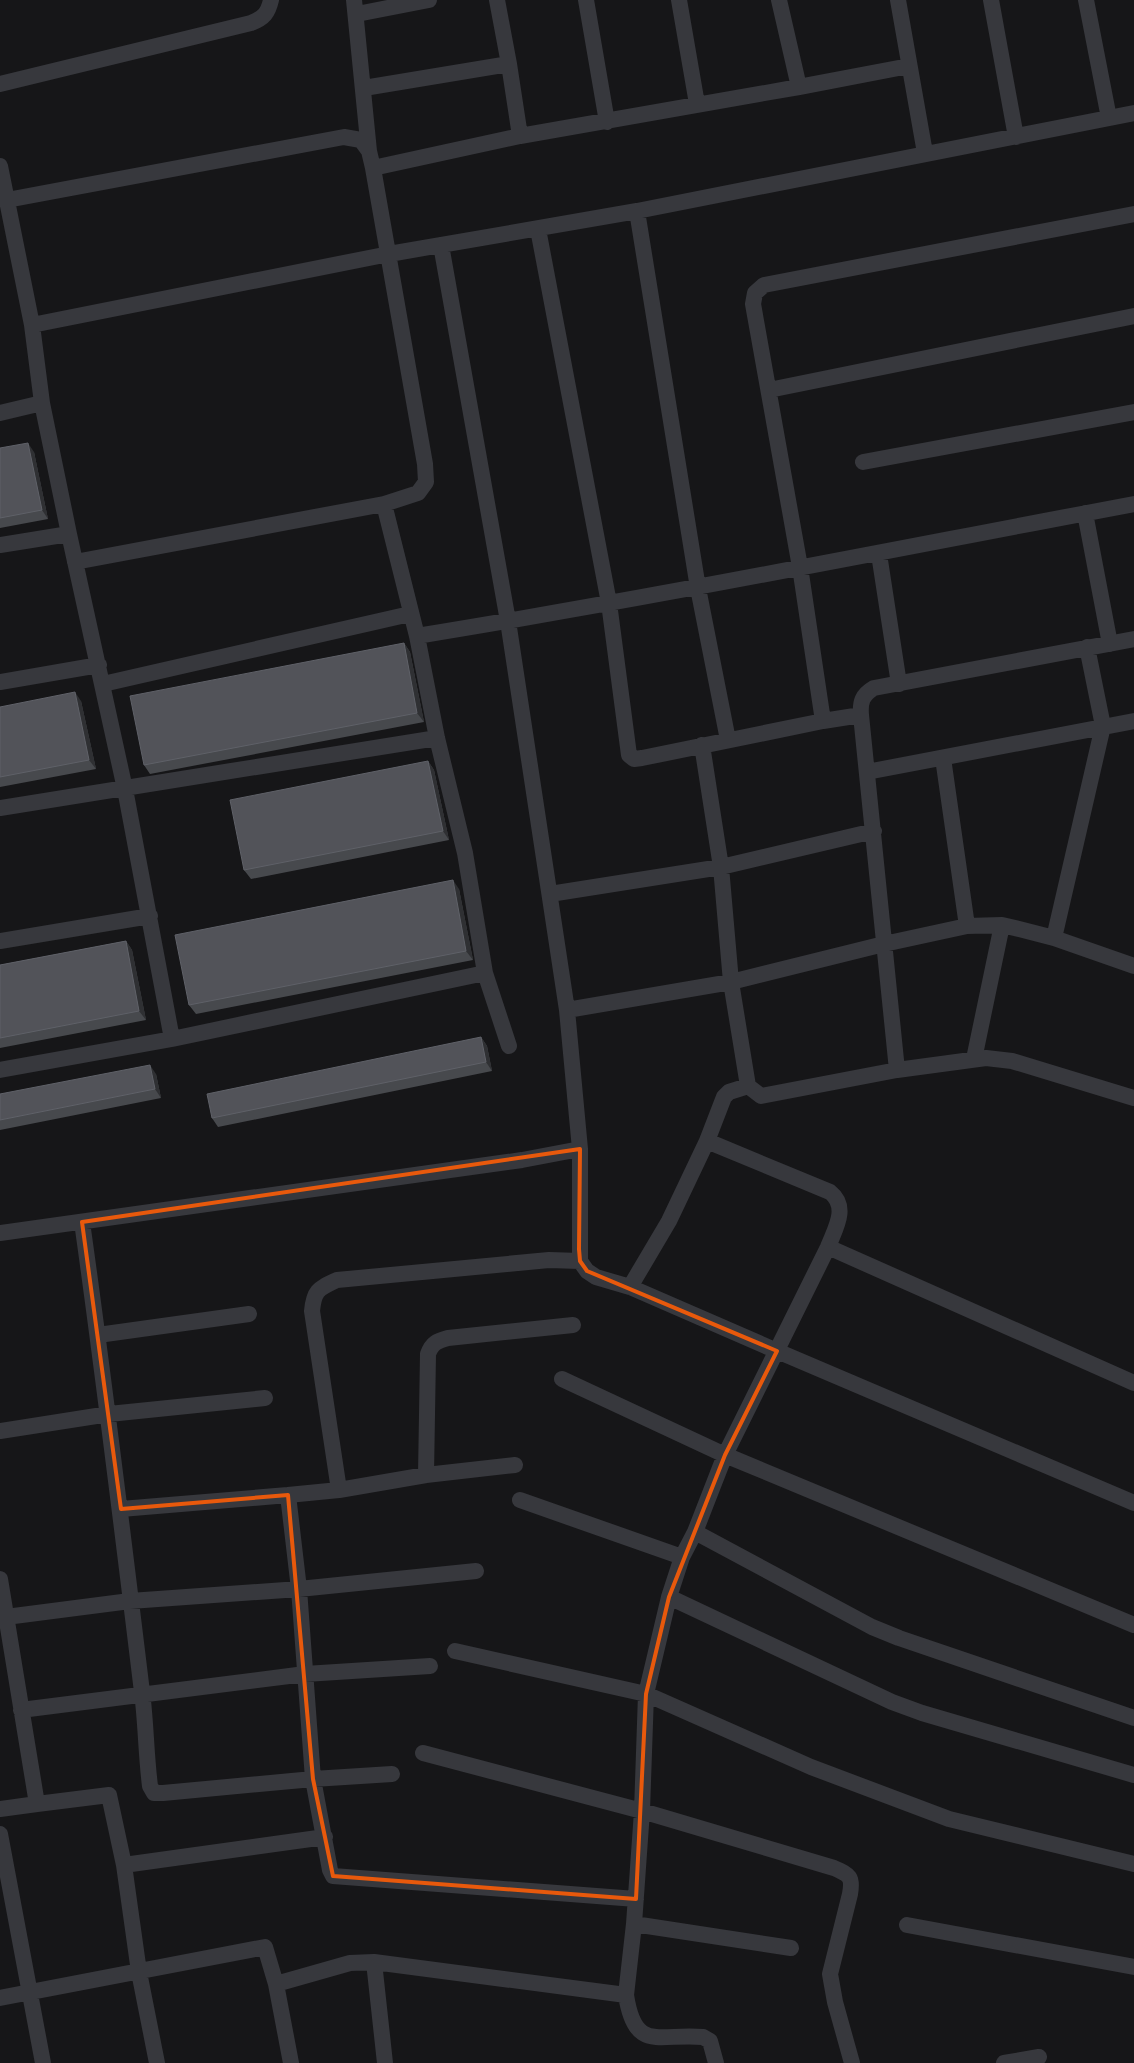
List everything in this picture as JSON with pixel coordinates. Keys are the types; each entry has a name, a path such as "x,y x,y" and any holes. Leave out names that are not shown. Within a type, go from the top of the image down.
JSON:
{"street":[{"path":"0,84 251,22 260,19 268,13 271,0"},
{"path":"75,562 384,504 418,493 426,482 425,464 389,254 369,151 355,7 429,0"},
{"path":"497,0 510,64 520,136"},
{"path":"586,0 607,122"},
{"path":"679,0 697,104"},
{"path":"779,0 799,87"},
{"path":"898,0 925,153"},
{"path":"991,0 1016,137"},
{"path":"1086,0 1109,118"},
{"path":"364,88 510,64"},
{"path":"373,168 520,136 607,122 909,66"},
{"path":"32,325 389,254 637,211 1134,113"},
{"path":"7,200 344,137 362,140 369,151"},
{"path":"0,166 7,200 8,243 32,325 42,403 68,534 99,665 125,789 172,1039"},
{"path":"637,211 698,588 728,740"},
{"path":"823,720 800,567 754,304 755,293 764,285 1134,214"},
{"path":"538,228 609,603 629,755 634,759 642,758 823,720 861,715"},
{"path":"441,245 508,621 567,1010 580,1149 580,1261 587,1271 596,1277 630,1287 1134,1503"},
{"path":"769,390 1134,316"},
{"path":"0,413 42,403"},
{"path":"863,462 1134,412"},
{"path":"384,504 417,636 437,738 464,853 485,973 509,1046"},
{"path":"417,636 698,588 1134,504"},
{"path":"1085,513 1110,644"},
{"path":"0,546 68,534"},
{"path":"879,554 899,684"},
{"path":"103,684 410,614"},
{"path":"897,1070 861,715 860,703 865,693 874,688 1134,639"},
{"path":"1054,938 1103,726 1087,647"},
{"path":"0,682 99,665"},
{"path":"867,772 1134,721"},
{"path":"0,808 437,738"},
{"path":"702,745 720,867 731,982 748,1086 761,1096 897,1070 986,1058 1012,1061 1134,1098"},
{"path":"944,758 967,926"},
{"path":"550,894 720,867 874,831"},
{"path":"0,941 150,916"},
{"path":"567,1010 731,982 884,944 967,926 1002,925 1054,938 1134,966"},
{"path":"974,1059 1002,925"},
{"path":"0,1070 172,1039 485,973"},
{"path":"630,1287 669,1221 707,1141 724,1096 729,1092 748,1086"},
{"path":"707,1141 830,1192 836,1198 840,1207 840,1217 828,1247 725,1455 695,1532 682,1558 669,1597 646,1694 642,1811 634,1924 626,1994 629,2013 637,2030 653,2037 703,2036 710,2041 716,2063"},
{"path":"0,1233 522,1160 580,1149"},
{"path":"82,1222 121,1509 142,1694 150,1786 154,1793 392,1774"},
{"path":"828,1247 1134,1383"},
{"path":"339,1490 312,1311 313,1295 321,1287 337,1280 549,1260 580,1261"},
{"path":"98,1335 249,1314"},
{"path":"426,1475 428,1354 431,1346 437,1341 448,1338 573,1325"},
{"path":"562,1379 725,1455 1134,1625"},
{"path":"0,1431 109,1414 265,1398"},
{"path":"121,1509 339,1490 426,1475 515,1465"},
{"path":"288,1495 299,1589 313,1779 330,1870 333,1876 636,1899"},
{"path":"520,1500 682,1558"},
{"path":"695,1532 872,1627 899,1638 1134,1718"},
{"path":"6,1617 130,1601 299,1589 476,1571"},
{"path":"0,1579 37,1804"},
{"path":"669,1597 892,1702 922,1713 1134,1775"},
{"path":"455,1651 646,1694 811,1767 949,1819 1134,1864"},
{"path":"21,1710 305,1674 430,1666"},
{"path":"424,1753 642,1811 847,1873 852,1882 850,1894 830,1974 835,2002 852,2063"},
{"path":"0,1809 109,1795 124,1864 139,1972 157,2063"},
{"path":"0,1834 43,2063"},
{"path":"124,1864 325,1837"},
{"path":"634,1924 791,1948"},
{"path":"907,1925 1134,1967"},
{"path":"0,1998 264,1947 276,1984 291,2063"},
{"path":"276,1984 350,1963 374,1962 626,1994"},
{"path":"374,1962 385,2063"},
{"path":"1004,2063 1039,2057"}],"highlighted area":[{"path":"580,1149 579,1249 580,1261 587,1271 777,1351 725,1455 669,1597 646,1694 636,1899 333,1876 313,1779 288,1495 121,1509 82,1222"}],"building":[{"path":"28,443 42,510 0,518 0,448"},
{"path":"404,643 417,713 144,765 130,696"},
{"path":"75,692 89,760 0,777 0,707"},
{"path":"428,761 443,831 244,870 230,800"},
{"path":"453,880 466,951 189,1005 175,935"},
{"path":"126,941 139,1011 0,1038 0,965"},
{"path":"481,1037 486,1062 212,1118 207,1094"},
{"path":"150,1065 155,1089 0,1120 0,1094"}]}
